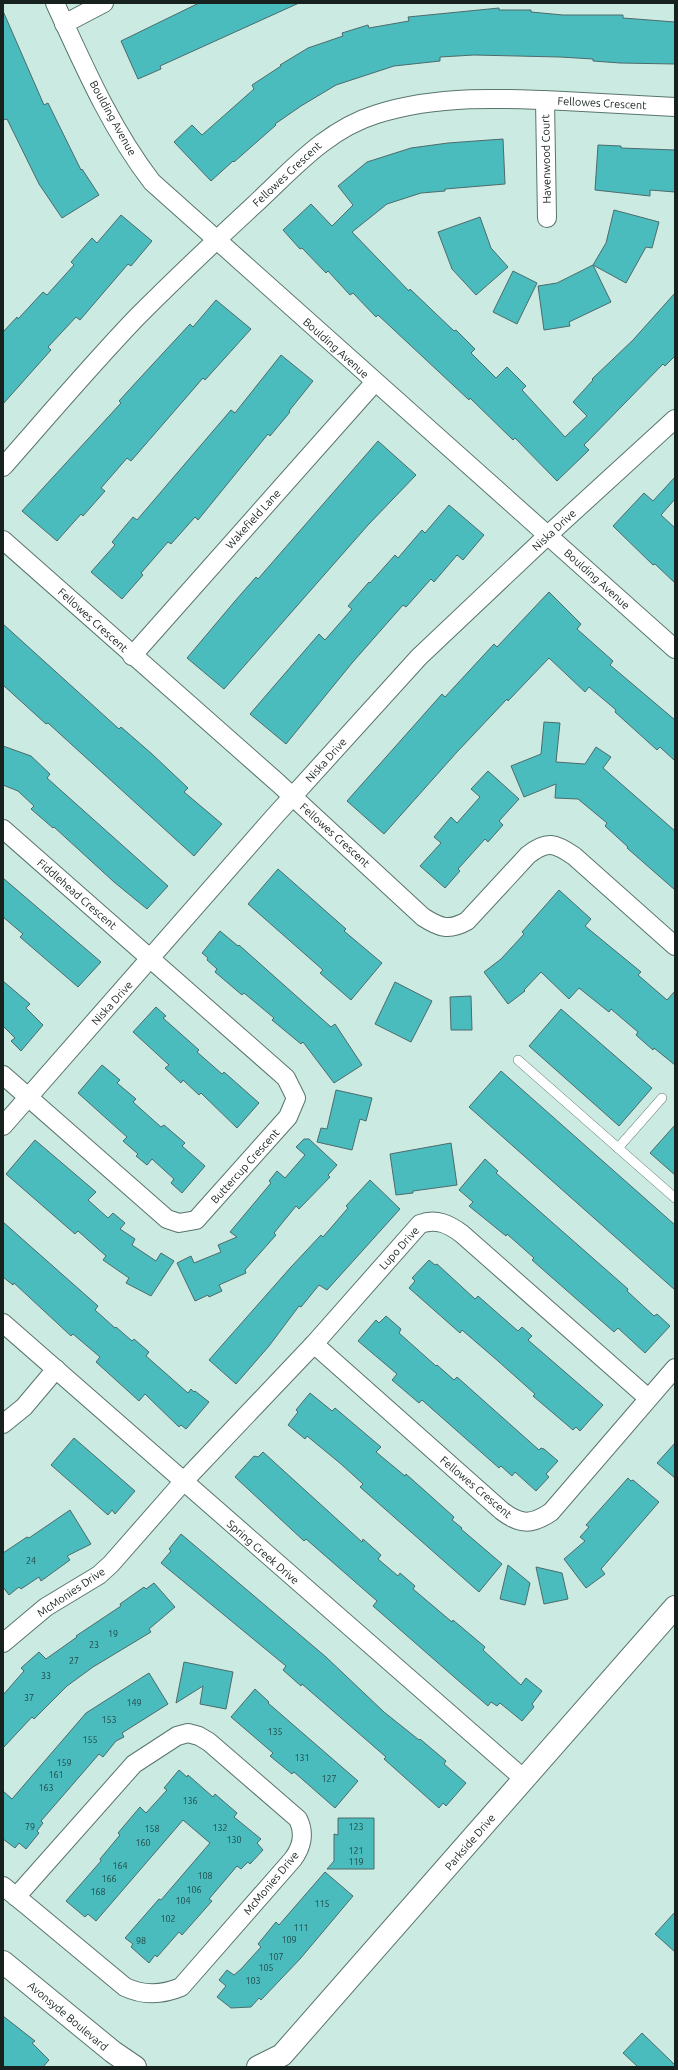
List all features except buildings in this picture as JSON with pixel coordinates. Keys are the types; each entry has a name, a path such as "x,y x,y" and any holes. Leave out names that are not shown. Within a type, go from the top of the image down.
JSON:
{"main road":[{"name":"Parkside Drive","path":"258,2067 282,2055 675,1607"},
{"name":"Avonsyde Boulevard","path":"3,1962 113,2052 135,2067"}],"street":[{"name":"Boulding Avenue","path":"55,3 100,98 138,164 152,182 374,382 675,649"},
{"path":"64,24 104,3"},
{"name":"Fellowes Crescent","path":"3,467 109,347 215,240 307,154 328,137 376,114 462,98 510,98 675,107"},
{"name":"Havenwood Court","path":"545,100 547,218"},
{"name":"Wakefield Lane","path":"132,656 374,382"},
{"name":"Niska Drive","path":"3,1126 293,797 420,657 548,535 675,419"},
{"name":"Fellowes Crescent","path":"3,540 132,656 293,797 423,917 436,925 457,927 468,921 528,855 537,848 548,844 560,847 574,856 675,946"},
{"name":"Fiddlehead Crescent","path":"3,829 151,959"},
{"name":"Buttercup Crescent","path":"28,1097 167,1218 180,1223 196,1220 288,1117 296,1098 286,1078 151,959"},
{"path":"3,1075 28,1097"},
{"name":"Lupo Drive","path":"183,1482 314,1344 415,1228 428,1221 441,1222 462,1234 648,1398"},
{"name":"Spring Creek Drive","path":"3,1323 524,1779"},
{"name":"Fellowes Crescent","path":"314,1344 502,1511 513,1519 524,1522 543,1517 551,1512 648,1398"},
{"path":"648,1398 675,1368"},
{"path":"3,1424 24,1407 56,1369"},
{"name":"McMonies Drive","path":"3,1642 46,1607 99,1575 111,1564 183,1482"},
{"name":"McMonies Drive","path":"188,1733 199,1736 209,1742 298,1819 301,1827 299,1850 293,1859 181,1987 169,1992 136,1992 125,1987 9,1892 125,1772 146,1755 177,1736 188,1733"}],"lane":[{"path":"518,1060 675,1198"},
{"path":"618,1148 662,1098"}]}
